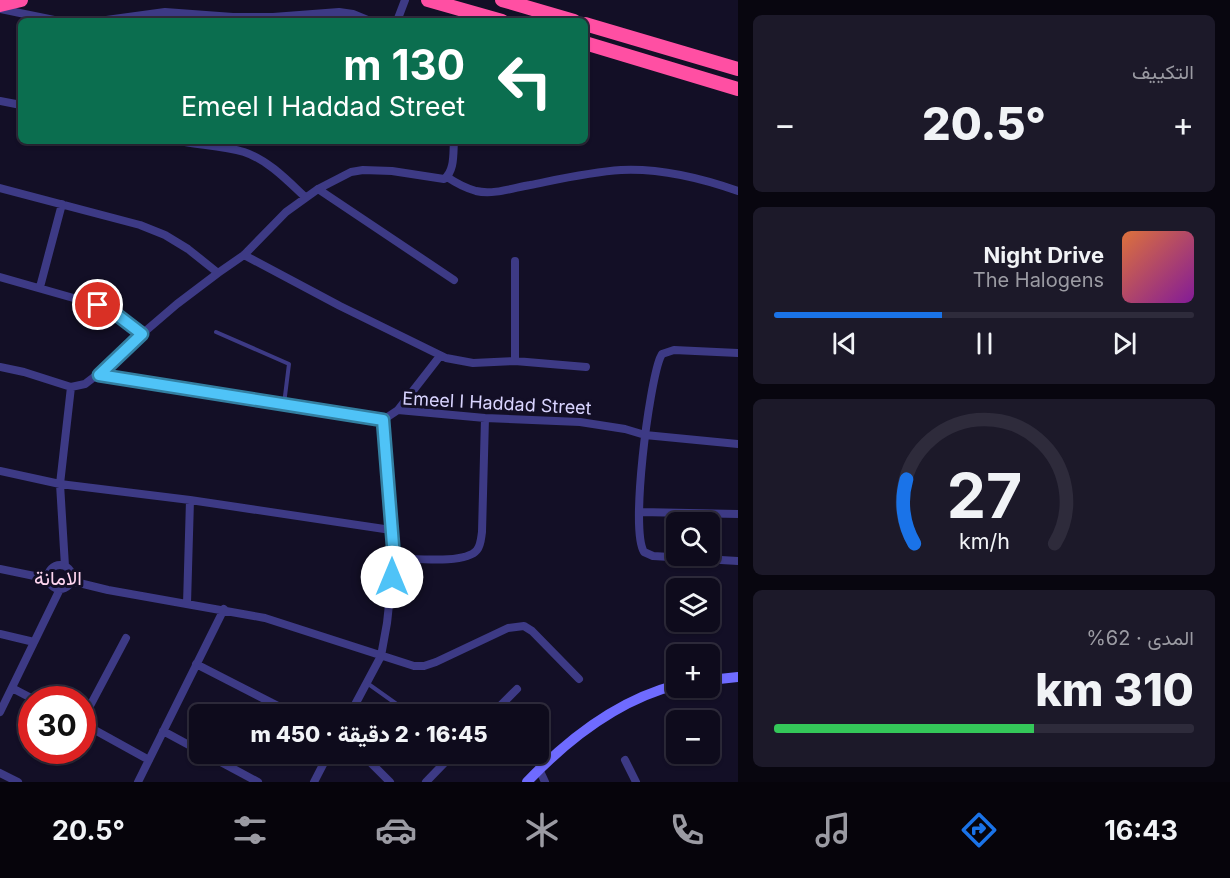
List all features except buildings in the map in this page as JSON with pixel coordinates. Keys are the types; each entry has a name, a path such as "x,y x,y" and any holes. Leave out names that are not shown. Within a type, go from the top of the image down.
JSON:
{"highway":[{"path":"0,7 21,0"},
{"path":"428,0 491,18"},
{"path":"502,0 564,18"},
{"path":"588,25 738,69"},
{"path":"588,44 738,89"}],"street":[{"path":"399,18 405,0"},
{"path":"0,7 46,18"},
{"path":"130,18 165,12 233,17 273,17 339,12 363,18"},
{"path":"0,101 18,104"},
{"path":"197,144 244,152 256,157 285,178 305,197"},
{"path":"447,177 452,167 454,144"},
{"path":"0,367 35,375 70,387 85,384 99,375 142,334 244,255 286,212 318,189 351,172 392,171 438,179 447,177 464,187 494,192 574,176 621,170 657,171 704,180 738,191"},
{"path":"0,188 124,220 165,235 188,249 218,273"},
{"path":"318,189 454,280"},
{"path":"40,287 62,204"},
{"path":"244,255 340,306 440,356 455,361 473,363 515,361 586,367"},
{"path":"515,261 515,361"},
{"path":"0,277 84,300 112,311 142,334"},
{"path":"738,352 674,350 662,354 657,364 645,435 640,512 641,547 644,552 653,556 738,561"},
{"path":"398,410 440,356"},
{"name":"Emeel I Haddad Street","path":"99,375 383,420 398,410 485,418 580,422 615,427 645,435 738,444"},
{"path":"61,566 60,484 70,387"},
{"path":"394,558 463,558 476,551 482,532 485,418"},
{"path":"355,704 381,656 394,558 383,420"},
{"path":"0,471 60,484 190,500 391,530"},
{"path":"187,604 190,500"},
{"path":"640,512 738,514"},
{"path":"0,712 60,589 68,586 71,581 71,572 61,566 51,569 49,579 52,585 60,589"},
{"path":"0,569 49,579"},
{"path":"71,581 108,590 265,618 414,666 424,666 508,628 524,626 532,631 579,679"},
{"path":"138,782 224,609"},
{"path":"0,634 34,642"},
{"path":"96,695 126,638"},
{"path":"196,664 274,704"},
{"path":"720,679 738,677"},
{"path":"12,688 18,691"},
{"path":"527,782 584,730 612,712 666,688"},
{"path":"502,704 517,689"},
{"path":"96,730 149,760"},
{"path":"163,731 189,745"},
{"path":"626,760 636,782"},
{"path":"224,764 258,782"},
{"path":"314,782 323,764"},
{"path":"372,764 390,782"},
{"path":"426,782 443,764"},
{"path":"539,769 545,782"},
{"path":"0,773 18,782"}],"lane":[{"path":"216,332 289,364 284,405"},
{"path":"366,683 397,704"}],"district":[{"name":"الامانة","path":"58,578"}],"route":[{"path":"98,305 112,311 142,334 99,375 383,420 394,558 392,577"}]}
